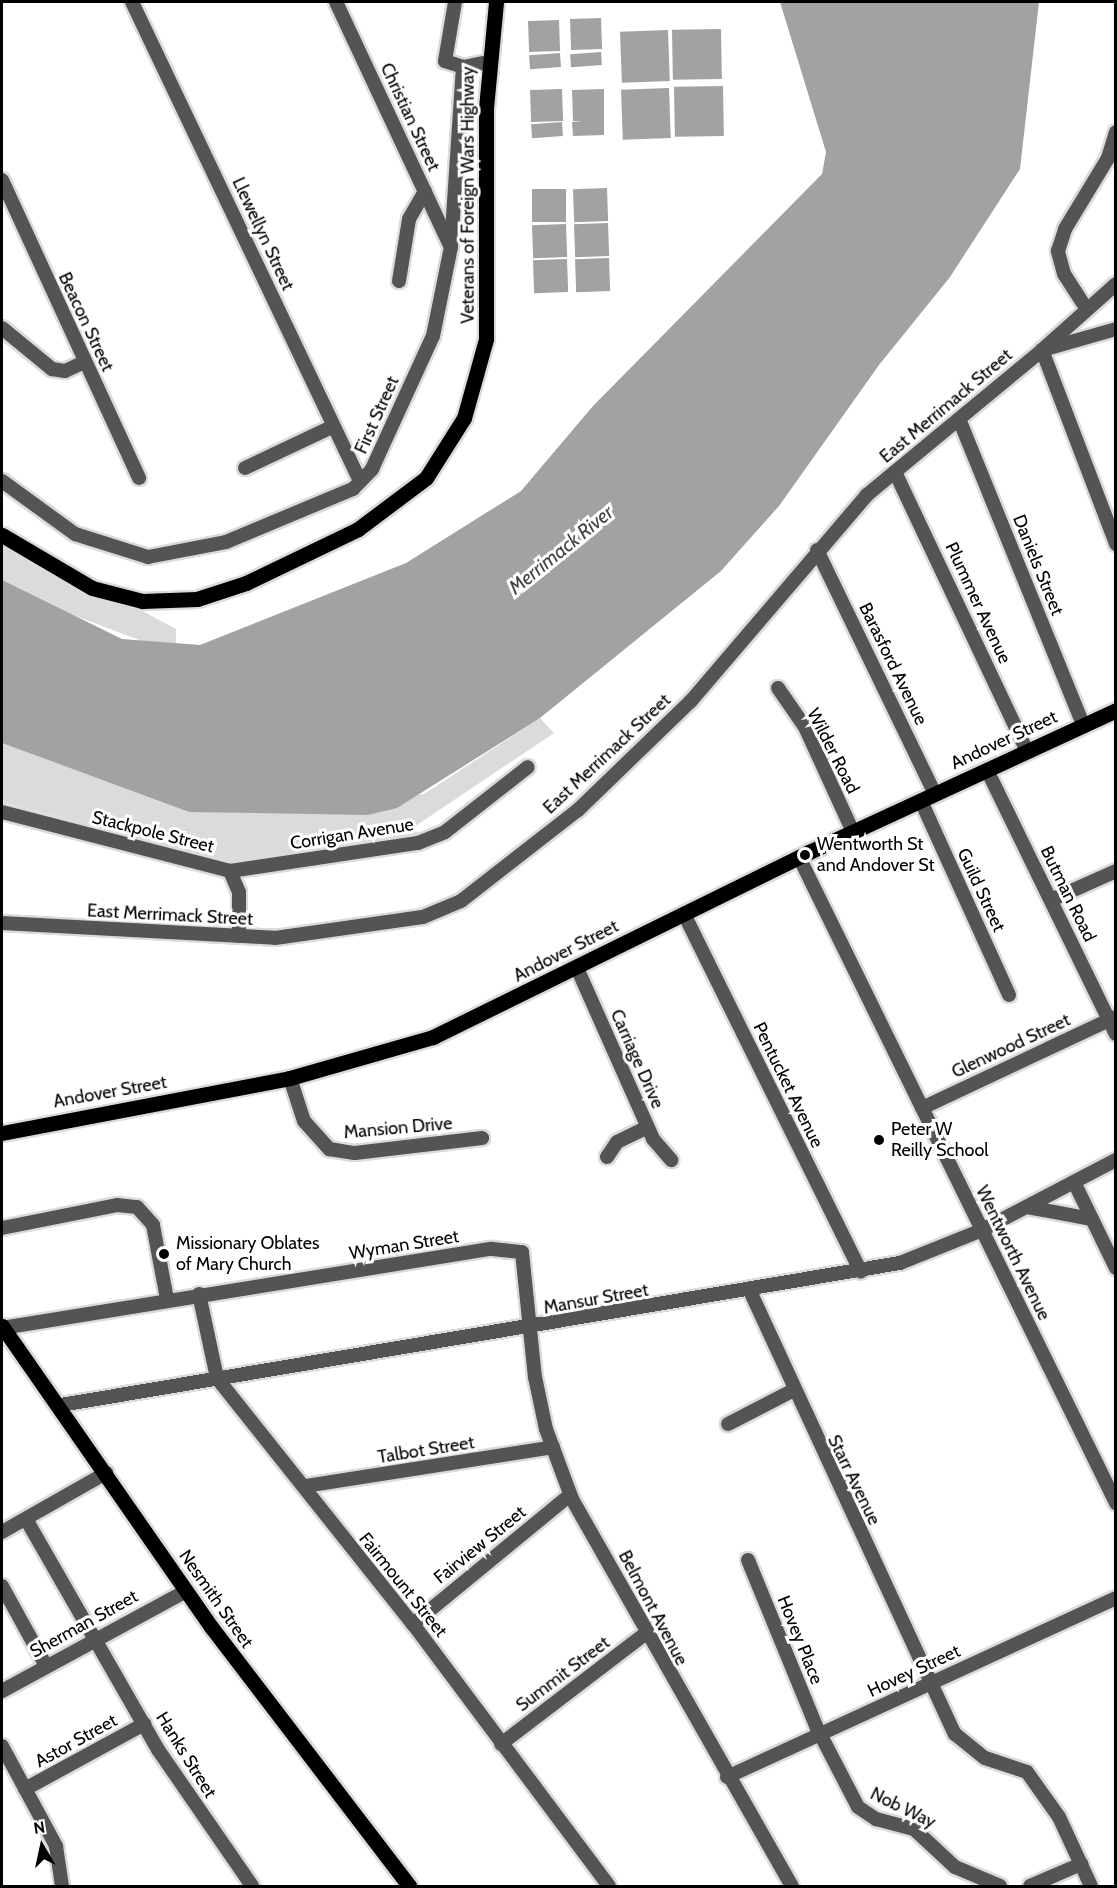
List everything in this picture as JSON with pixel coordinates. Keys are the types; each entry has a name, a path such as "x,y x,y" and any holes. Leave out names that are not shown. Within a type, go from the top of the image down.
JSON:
{"main road":[{"name":"Veterans of Foreign Wars Highway","path":"2,535 92,588 142,601 189,600 246,583 358,529 421,483 464,418 486,339 488,62 496,2"},
{"name":"Andover Street","path":"2,1132 290,1078 433,1037 799,857 1116,710"},
{"name":"Nesmith Street","path":"2,1327 61,1405 186,1591 409,1887"}],"street":[{"name":"Llewellyn Street","path":"132,2 360,481"},
{"name":"Christian Street","path":"336,2 451,247"},
{"path":"455,2 445,61 463,67 488,62"},
{"name":"First Street","path":"2,481 75,534 148,557 226,542 306,512 360,481 372,469 433,336 451,247 463,67"},
{"path":"1086,308 1064,274 1058,251 1065,229 1108,158 1116,132"},
{"name":"Beacon Street","path":"2,184 139,478"},
{"path":"399,281 409,219 425,191"},
{"path":"1116,284 1086,308 1042,350 1116,544"},
{"path":"2,328 52,369 65,371 84,362"},
{"name":"East Merrimack Street","path":"2,923 293,937 371,927 423,917 461,901 578,810 691,701 817,550 895,472 1042,350 1116,329"},
{"name":"Daniels Street","path":"959,418 1083,725"},
{"path":"245,468 334,426"},
{"name":"Plummer Avenue","path":"895,472 1027,751"},
{"name":"Barasford Avenue","path":"817,550 935,794"},
{"name":"Wilder Road","path":"778,688 805,727 853,832"},
{"name":"Corrigan Avenue","path":"230,871 418,843 445,832 528,767"},
{"name":"Butman Road","path":"987,770 1112,1018 1116,1034"},
{"name":"Guild Street","path":"921,801 1009,995"},
{"name":"Stackpole Street","path":"2,812 230,871 239,892 239,936"},
{"name":"Wentworth Avenue","path":"799,857 1116,1503"},
{"path":"1051,900 1116,871"},
{"name":"Pentucket Avenue","path":"684,914 861,1272"},
{"name":"Carriage Drive","path":"577,968 648,1127 671,1160"},
{"name":"Glenwood Street","path":"922,1108 1112,1018"},
{"name":"Mansion Drive","path":"290,1078 304,1121 329,1149 355,1153 482,1138"},
{"path":"607,1156 617,1142 648,1127"},
{"name":"Mansur Street","path":"61,1405 530,1329 861,1272 936,1251 982,1230 1116,1160"},
{"path":"1074,1182 1116,1268"},
{"path":"2,1228 117,1205 136,1207 153,1225 167,1299"},
{"path":"1027,1207 1092,1219"},
{"name":"Wyman Street","path":"2,1327 492,1249 522,1252 530,1329"},
{"name":"Starr Avenue","path":"750,1291 792,1391 955,1734 968,1747 1027,1772 1059,1817 1091,1887"},
{"name":"Fairmount Street","path":"199,1294 217,1378 413,1624 609,1887"},
{"name":"Belmont Avenue","path":"530,1329 553,1447 570,1495 727,1777 792,1887"},
{"path":"728,1424 792,1391"},
{"name":"Talbot Street","path":"305,1486 553,1447"},
{"path":"2,1532 106,1473"},
{"name":"Fairview Street","path":"413,1624 570,1495"},
{"name":"Hanks Street","path":"26,1519 97,1638 144,1724 252,1887"},
{"name":"Hovey Place","path":"748,1560 820,1734"},
{"path":"2,1586 46,1666"},
{"name":"Sherman Street","path":"2,1691 186,1591"},
{"name":"Hovey Street","path":"727,1777 1116,1598"},
{"name":"Summit Street","path":"501,1744 646,1633"},
{"name":"Astor Street","path":"25,1789 144,1724"},
{"name":"Nob Way","path":"820,1734 858,1807 876,1819 914,1829 955,1867 1000,1887"},
{"path":"2,1746 56,1846 62,1887"},
{"path":"1030,1887 1081,1864"}],"shaded area":[{"path":"2,536 176,629 176,654 2,588"},
{"path":"540,718 554,733 414,827 422,840 238,864 2,802 2,743 189,812 424,794"}],"water":[{"name":"Merrimack River","path":"780,2 1039,2 1020,169 950,277 879,365 779,506 721,571 540,718 397,808 368,815 189,812 2,743 2,580 122,639 200,645 406,563 521,491 593,406 822,174 826,152"},
{"path":"601,18 602,49 571,50 570,19"},
{"path":"559,20 560,51 529,52 528,21"},
{"path":"721,29 722,79 673,80 672,30"},
{"path":"668,30 670,81 622,83 620,32"},
{"path":"601,52 602,65 571,67 570,54"},
{"path":"560,53 561,67 530,69 529,55"},
{"path":"723,86 724,136 675,137 674,87"},
{"path":"669,88 671,138 623,140 621,90"},
{"path":"562,89 563,121 531,122 530,90"},
{"path":"604,89 604,135 573,136 572,122 582,121 573,121 572,90"},
{"path":"562,122 563,136 532,138 531,124"},
{"path":"607,188 608,221 574,222 573,189"},
{"path":"532,189 566,189 566,222 532,222"},
{"path":"608,223 609,256 575,257 574,224"},
{"path":"566,224 567,257 533,258 532,225"},
{"path":"609,258 610,291 576,292 575,259"},
{"path":"567,259 568,292 534,293 533,260"}],"place":[{"name":"Wentworth St and Andover St","path":"805,855"},
{"name":"Peter W Reilly School","path":"879,1140"},
{"name":"Missionary Oblates of Mary Church","path":"164,1254"}]}
